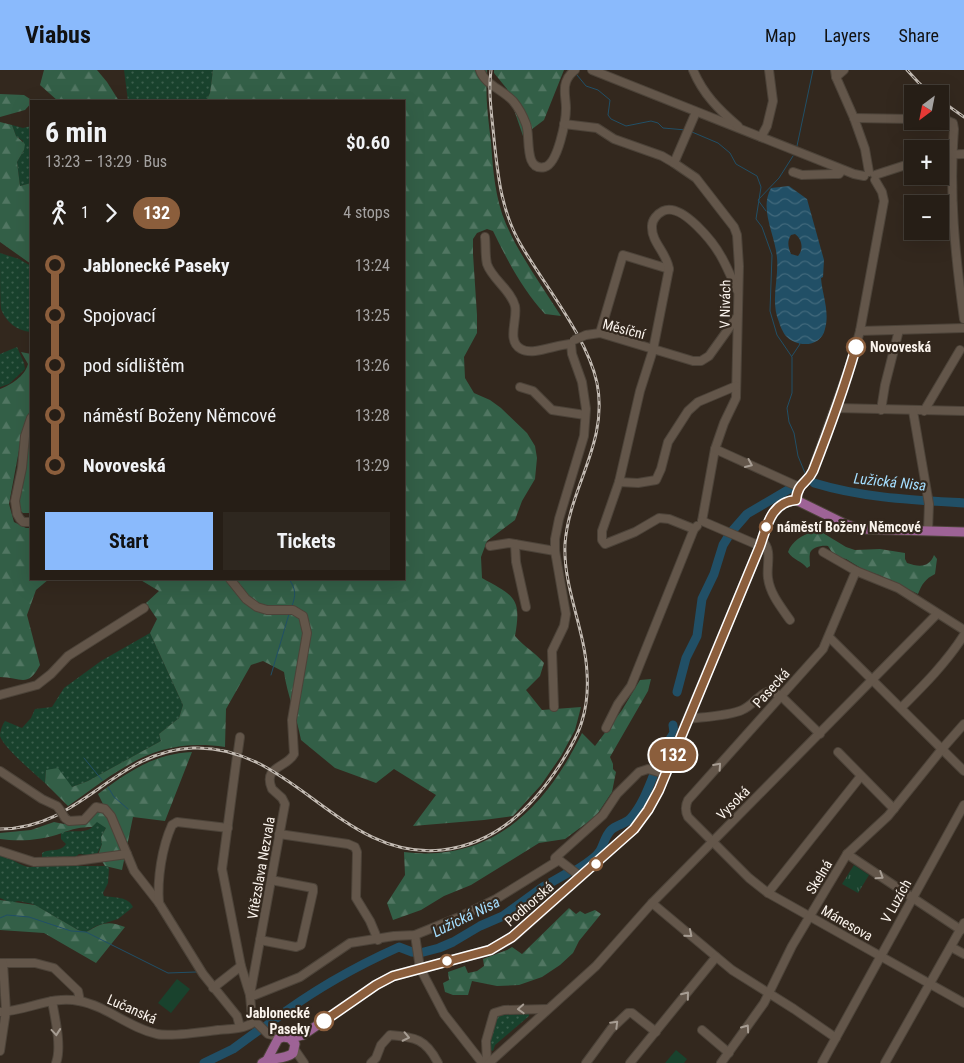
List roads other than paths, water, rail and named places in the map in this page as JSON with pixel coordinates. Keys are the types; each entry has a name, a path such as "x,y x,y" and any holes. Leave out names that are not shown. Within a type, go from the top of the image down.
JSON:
{"main road":[{"name":"Podhorská","path":"285,1044 303,1035 382,981 420,968 499,946 581,877 640,822 653,802 659,772 688,719 761,544 768,521 777,507 790,500 796,500"},
{"path":"796,500 859,529 964,532"},
{"path":"284,1056 276,1053 285,1044"},
{"path":"264,1062 293,1053 285,1044"},
{"path":"264,1062 285,1044"}],"street":[{"path":"482,74 514,102 524,118 528,129 530,159 536,166 546,166 553,160 559,144 566,109 565,86 568,77 576,70"},
{"path":"592,70 854,174 871,176 904,166"},
{"path":"693,70 699,83 713,103 744,131"},
{"path":"761,137 767,126 773,101 768,70"},
{"path":"796,500 799,487 811,474 836,408 860,331 884,202 882,192 871,176 865,149 836,74 844,70"},
{"path":"674,163 696,112"},
{"path":"854,118 904,119"},
{"path":"949,121 953,123 954,129 951,200 964,319"},
{"name":"V Nivách","path":"564,124 597,128 614,139 662,156 674,163 696,178 734,227 737,235 739,266 736,398 724,423 715,449 702,521"},
{"path":"949,154 964,154"},
{"path":"793,172 802,175 839,174 842,170"},
{"path":"694,529 669,519 659,518 635,532 604,544 602,540 602,532 619,482 640,391 653,350 669,269 668,261 654,237 652,226 654,218 660,212 670,209 681,212 712,242 737,290"},
{"name":"Měsíční","path":"485,237 487,265 514,303 516,312 514,334 516,345 522,350 530,352 572,342 586,334 600,333 653,350 693,361 701,361 709,356 737,317"},
{"path":"955,249 964,249"},
{"path":"600,333 623,255 669,269"},
{"path":"860,331 964,328"},
{"path":"881,410 885,385 899,330"},
{"path":"554,707 552,651 564,626 566,614 555,551 560,519 584,436 585,414 582,382 572,354 572,342"},
{"path":"924,411 963,349"},
{"path":"619,482 638,483 656,480 668,442 688,411 698,402 736,386"},
{"path":"520,387 533,391 552,410 585,414"},
{"path":"836,408 964,411"},
{"path":"913,410 929,500 928,531"},
{"path":"30,421 25,436 22,468 14,501 17,514 23,522 30,522"},
{"path":"715,449 799,487"},
{"path":"606,728 618,704 631,686 694,529 702,521 766,545 768,580 790,620"},
{"path":"490,546 509,543 555,551"},
{"path":"515,544 516,562 526,607"},
{"path":"823,552 856,571 898,588 964,630"},
{"name":"Pasecká","path":"685,810 690,797 823,649 856,571"},
{"name":"Vítězslava Nezvala","path":"231,580 246,599 257,607 267,610 293,610 303,616 306,625 305,647 292,720 294,754 292,759 275,769 270,779 272,790 282,798 285,804 250,995"},
{"path":"0,695 37,685 51,674 68,656 144,608"},
{"name":"Vysoká","path":"487,1063 596,966 652,902 937,614"},
{"path":"901,708 941,666 964,635"},
{"path":"829,637 964,770"},
{"path":"688,719 741,711 764,692 771,691 781,696 820,734"},
{"name":"Skelná","path":"722,1063 769,993 779,971 847,854 894,809 964,724"},
{"path":"240,737 222,869 242,966 250,995 250,1012 262,1029 285,1044 303,1062"},
{"path":"838,752 894,809"},
{"path":"556,862 555,858 603,815 617,794 639,772 645,770 659,772"},
{"path":"0,771 42,799 58,806 69,821 84,820 96,807 105,809 111,816 134,871 159,904 202,974 237,1016 240,1027"},
{"path":"768,893 861,776"},
{"name":"V Luzích","path":"822,1063 964,805"},
{"name":"Mánesova","path":"685,810 688,817 754,882 768,893 964,1003"},
{"path":"159,904 158,888 163,852 172,825 177,822 228,828"},
{"path":"280,834 348,844 355,847 358,852 356,898 370,920 378,940"},
{"path":"0,851 34,862 76,861 127,854"},
{"path":"847,854 912,898 962,926 886,1063"},
{"path":"250,995 255,995 300,977 350,944 394,936 416,935 457,918 496,899 559,860 581,877"},
{"path":"260,940 296,947 301,945 313,892 312,888 271,880"},
{"path":"652,902 732,970 836,1038"},
{"path":"416,935 420,968 444,1014 480,1060 487,1063 486,1041 494,1013 504,1010 548,1009"},
{"path":"952,947 964,954"},
{"path":"630,1063 716,957"},
{"path":"0,1051 3,1011 2,963 35,963 54,968 78,991 80,1001"},
{"path":"213,988 242,966"},
{"name":"Lučanská","path":"3,1011 64,999 80,1001 142,1029 158,1034 203,1032 240,1027 262,1029"},
{"path":"52,1001 57,1034 58,1058 56,1063"},
{"path":"586,1063 610,1029 628,1013 632,1013 656,1032"},
{"path":"702,1030 728,1053"},
{"path":"375,1061 381,1044 390,1035 409,1036 428,1046 438,1063"},
{"path":"284,1056 303,1062"}],"water":[{"path":"789,186 807,199 824,260 823,277 821,278 827,316 823,335 813,343 801,344 790,339 782,331 776,314 777,258 767,213 768,196 771,188","holes":["795,234 801,241 802,247 798,256 791,254 788,244 791,235"]}],"waterway":[{"path":"797,146 813,70"},
{"path":"577,75 586,86 598,90 610,100 608,115 611,119 626,126 651,121 658,123 663,128 686,130"},
{"path":"692,132 718,143 730,153 736,164 757,176 761,187 756,219 762,227 772,255 770,311 777,335 792,357 792,393 787,408 798,456 805,473"},
{"path":"766,211 758,200 779,178 793,156"},
{"path":"792,356 800,344 799,342"},
{"name":"Lužická Nisa","path":"814,483 870,495 964,503"},
{"name":"Lužická Nisa","path":"733,530 747,514 791,488"},
{"name":"Lužická Nisa","path":"677,692 686,658 697,636 702,599 714,574 723,545 728,537"},
{"path":"290,580 295,592 292,606"},
{"path":"271,675 289,614"},
{"name":"Lužická Nisa","path":"576,870 595,857 611,830 628,821 637,810 662,754 674,733 673,725"},
{"path":"84,758 102,780"},
{"path":"108,787 114,797 128,809"},
{"name":"Lužická Nisa","path":"266,1026 314,992 364,964 399,947 420,953 453,942 480,926 503,916 543,887 571,871"},
{"path":"0,918 7,915 29,917 71,931 86,932 168,973 196,972"},
{"name":"Lužická Nisa","path":"204,1063 233,1049 259,1030"}],"railway":[{"path":"0,829 28,826 53,817 141,762 165,752 193,748 228,752 259,764 289,781 345,822 374,838 406,849 442,850 479,840 511,821 538,794 561,763 580,727 587,697 585,657 567,577 565,544 573,503 587,465 598,425 597,383 592,366 575,330 521,245 509,219 501,193 497,166 491,104 491,70"},
{"path":"907,70 921,85"},
{"path":"949,106 964,117"}],"place":[{"name":"Novoveská","path":"856,347"},
{"name":"náměstí Boženy Němcové","path":"766,527"},
{"name":"Jablonecké Paseky","path":"324,1021"}]}
